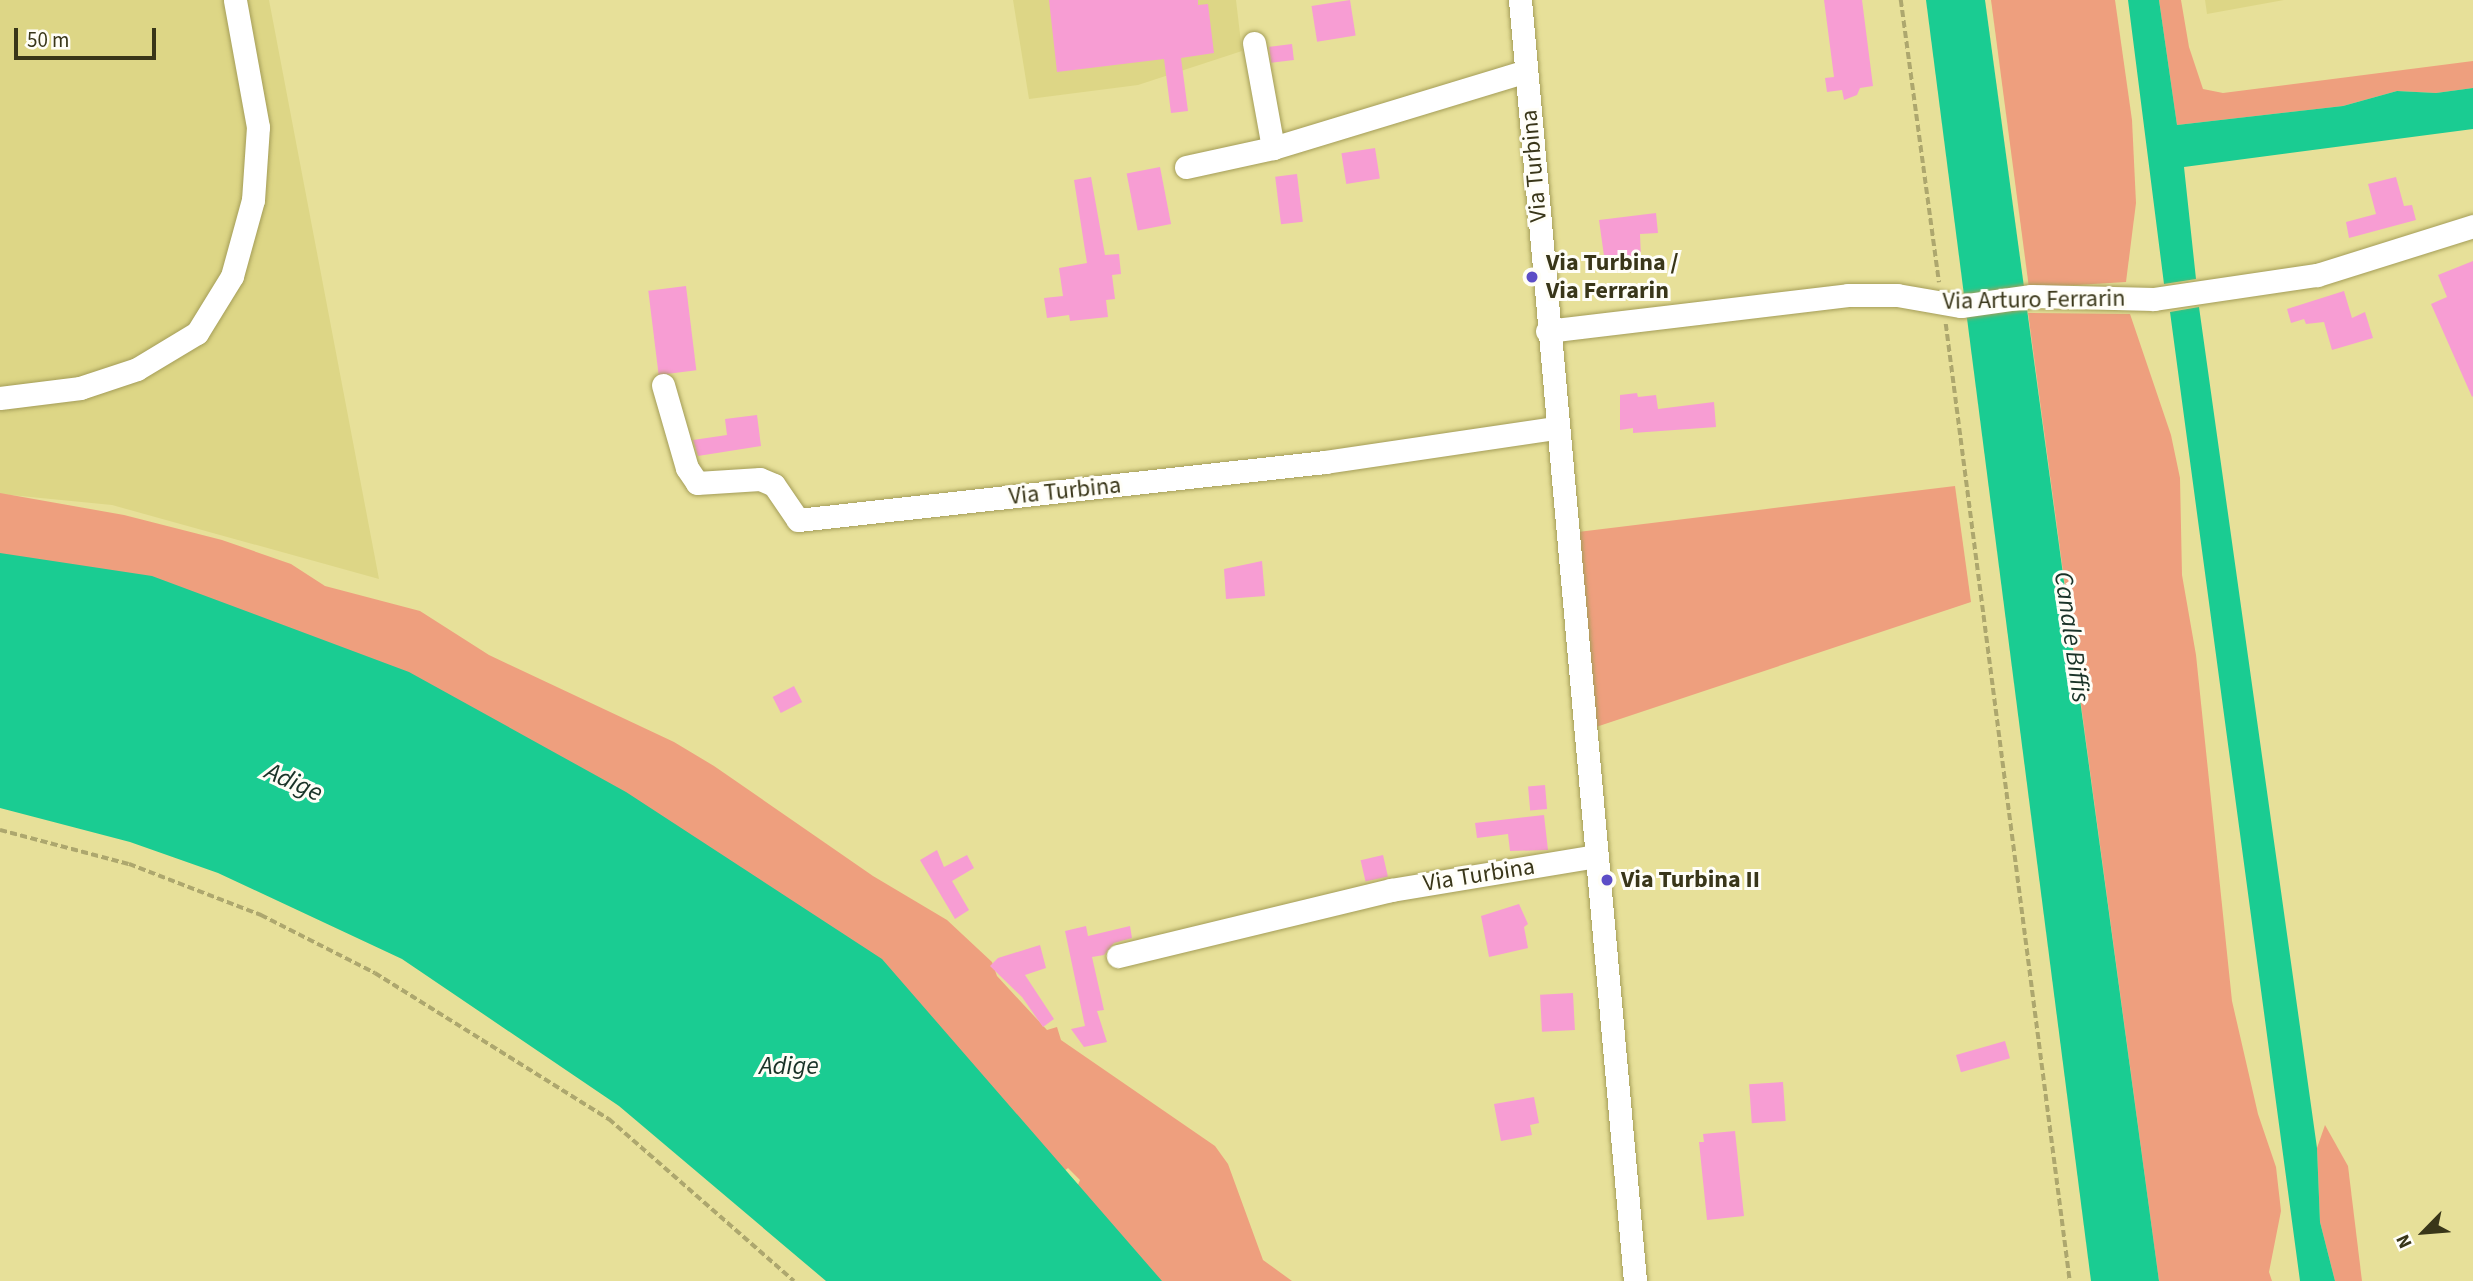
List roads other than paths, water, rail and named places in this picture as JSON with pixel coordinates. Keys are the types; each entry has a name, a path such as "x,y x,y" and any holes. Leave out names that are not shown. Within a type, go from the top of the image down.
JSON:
{"street":[{"path":"0,398 80,388 137,369 197,333 232,276 253,200 258,127 235,0"},
{"name":"Via Turbina","path":"1520,0 1555,428 1635,1281"},
{"path":"1254,43 1273,148"},
{"name":"Via Turbina","path":"1186,167 1273,148 1527,71"},
{"name":"Via Arturo Ferrarin","path":"1547,331 1848,295 1897,295 1954,305 2031,296 2154,299 2317,275 2473,226"},
{"name":"Via Turbina","path":"663,385 687,468 697,483 712,485 760,479 774,485 798,520 1325,462 1555,428"},
{"name":"Via Turbina","path":"1118,956 1391,890 1596,856"}],"water":[{"path":"1926,0 1985,0 2159,1281 2091,1281"},
{"path":"2128,0 2159,0 2177,125 2343,106 2397,91 2436,93 2473,88 2473,129 2184,167 2196,279 2164,284"},
{"path":"2199,307 2317,1148 2320,1222 2335,1281 2300,1281 2170,312"},
{"name":"Adige","path":"0,553 152,576 409,672 626,792 882,959 1162,1281 826,1281 619,1106 402,959 218,873 130,842 0,808"}],"place":[{"name":"Via Turbina / Via Ferrarin","path":"1532,277"},
{"name":"Via Turbina II","path":"1607,880"}],"water label":[{"name":"Canale Biffis","path":"2072,637"}]}
